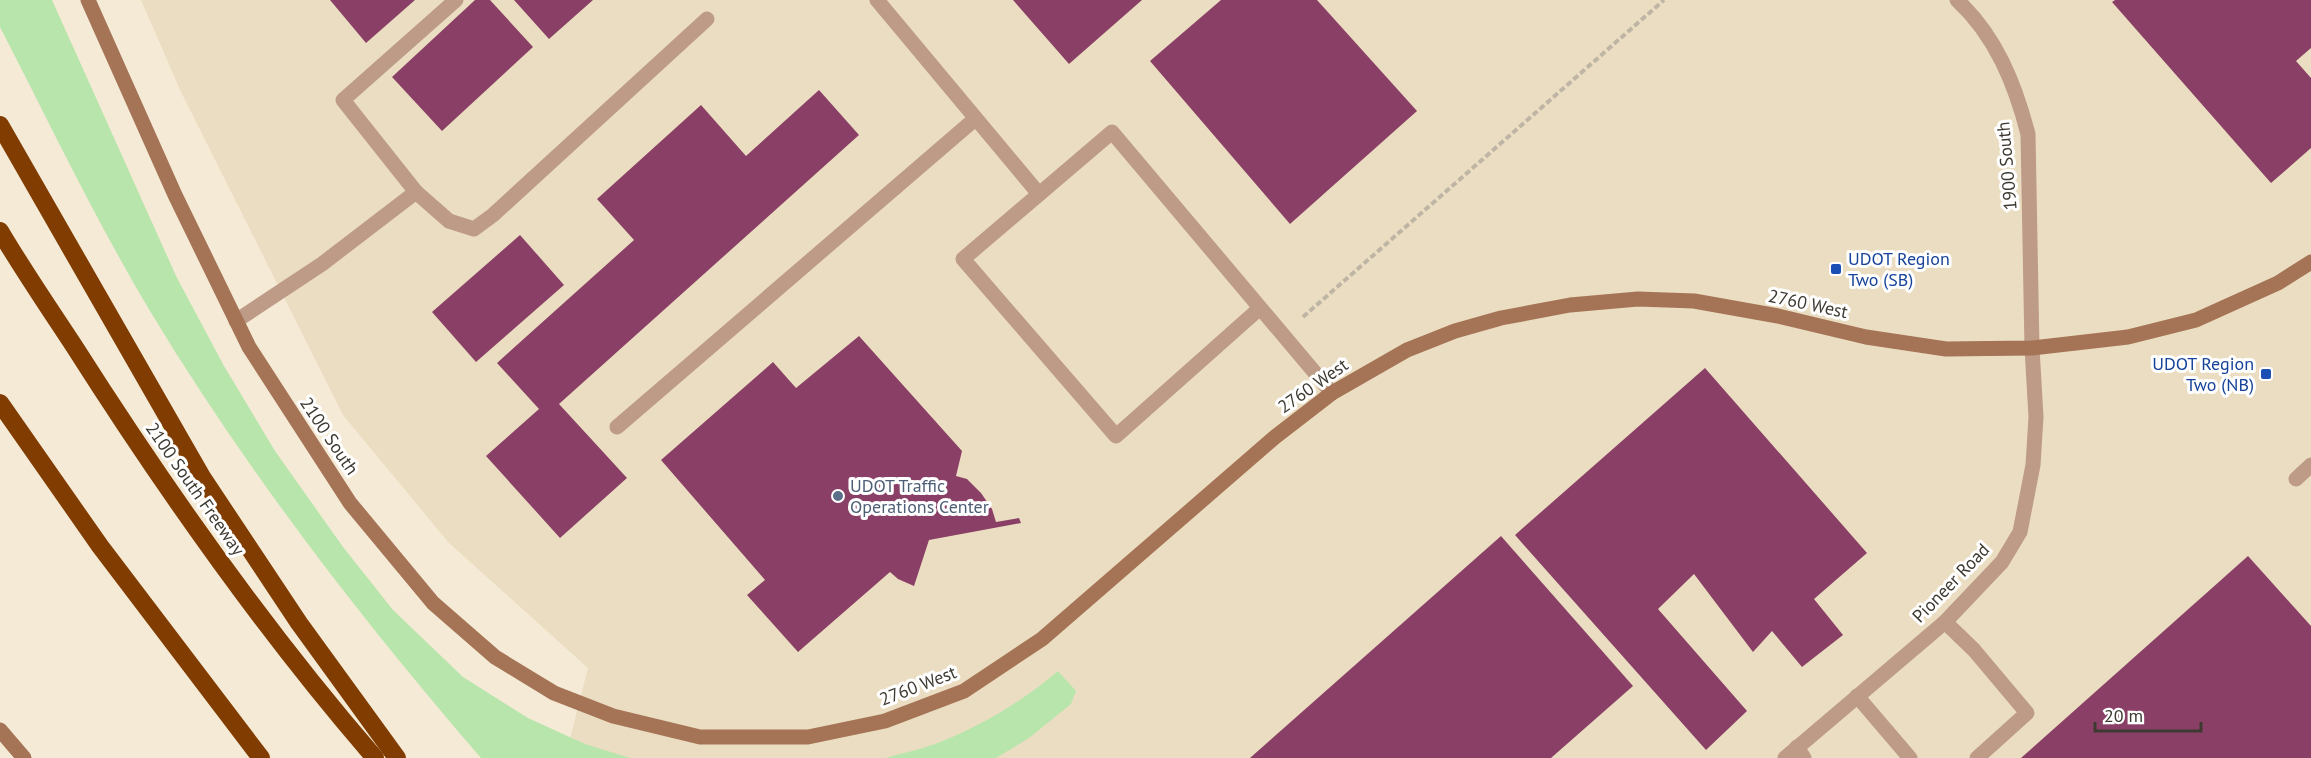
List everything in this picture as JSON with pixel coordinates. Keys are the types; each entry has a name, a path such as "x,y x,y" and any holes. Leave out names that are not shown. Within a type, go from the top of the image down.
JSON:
{"highway":[{"path":"0,125 202,477 299,623 397,758"},
{"name":"2100 South Freeway","path":"0,231 172,494 245,595 375,758"},
{"path":"0,403 99,546 261,758"}],"main road":[{"name":"2100 South","path":"88,0 175,195 236,321 255,357 350,503 433,603 495,657 554,693 613,716 699,737"},
{"path":"2032,348 2128,337 2196,320 2278,283 2311,262"},
{"name":"2760 West","path":"699,737 808,737 885,721 964,691 1041,639 1266,444 1332,393 1407,350 1455,331 1501,318 1570,305 1638,299 1694,301 1778,316 1866,337 1946,349 2032,348"},
{"path":"0,730 24,758"}],"street":[{"path":"456,0 343,100 416,192 448,221 474,229 493,215 707,19"},
{"path":"877,0 1039,194"},
{"name":"1900 South","path":"1956,0 1969,11 1989,37 2006,68 2020,100 2028,134 2032,348"},
{"path":"617,428 975,119"},
{"path":"1260,308 1116,436 963,260 1112,132 1332,393"},
{"path":"236,321 322,264 416,192"},
{"name":"Pioneer Road","path":"1785,758 1801,753 1857,696 1944,621 2002,562 2020,532 2033,465 2036,417 2032,348"},
{"path":"2296,479 2311,465"},
{"path":"1944,621 1974,651 2028,713 1977,758"},
{"path":"1857,696 1910,758"}],"path":[{"path":"1303,317 1664,0"}],"shaded area":[{"path":"141,0 2311,0 2311,758 565,758 588,668 449,543 343,415 182,94"}],"green space":[{"path":"0,0 52,0 177,278 224,366 275,451 343,547 393,610 463,677 528,718 585,744 630,758 481,758 436,705 306,542 225,428 150,311 91,206 0,27"},
{"path":"1058,671 1076,691 1071,704 1029,738 996,758 886,758 929,746 968,730 1000,713"}],"building":[{"path":"330,0 415,0 366,43"},
{"path":"475,0 490,0 533,47 442,131 392,77"},
{"path":"514,0 593,0 549,39"},
{"path":"1013,0 1142,0 1069,64"},
{"path":"1221,0 1317,0 1417,111 1290,224 1150,61"},
{"path":"2115,0 2311,0 2311,48 2296,61 2311,78 2311,148 2271,183 2112,2"},
{"path":"819,90 859,135 559,404 627,478 560,538 486,456 539,409 497,363 634,240 597,199 701,105 746,156"},
{"path":"520,235 564,285 476,362 432,312"},
{"name":"UDOT Traffic Operations Center","path":"859,336 962,451 956,476 967,479 981,493 992,509 996,522 1019,518 1021,523 929,540 914,586 898,579 890,572 798,652 747,595 765,580 661,460 773,362 796,388"},
{"path":"1705,368 1867,553 1814,599 1843,635 1802,667 1772,631 1753,652 1694,574 1658,609 1747,711 1706,750 1515,535"},
{"path":"1501,536 1633,686 1551,758 1250,758"},
{"path":"2248,556 2311,626 2311,758 2021,758"}],"place":[{"name":"UDOT Region Two (SB)","path":"1836,269"},
{"name":"UDOT Region Two (NB)","path":"2266,374"},
{"name":"UDOT Traffic Operations Center","path":"838,496"}]}
